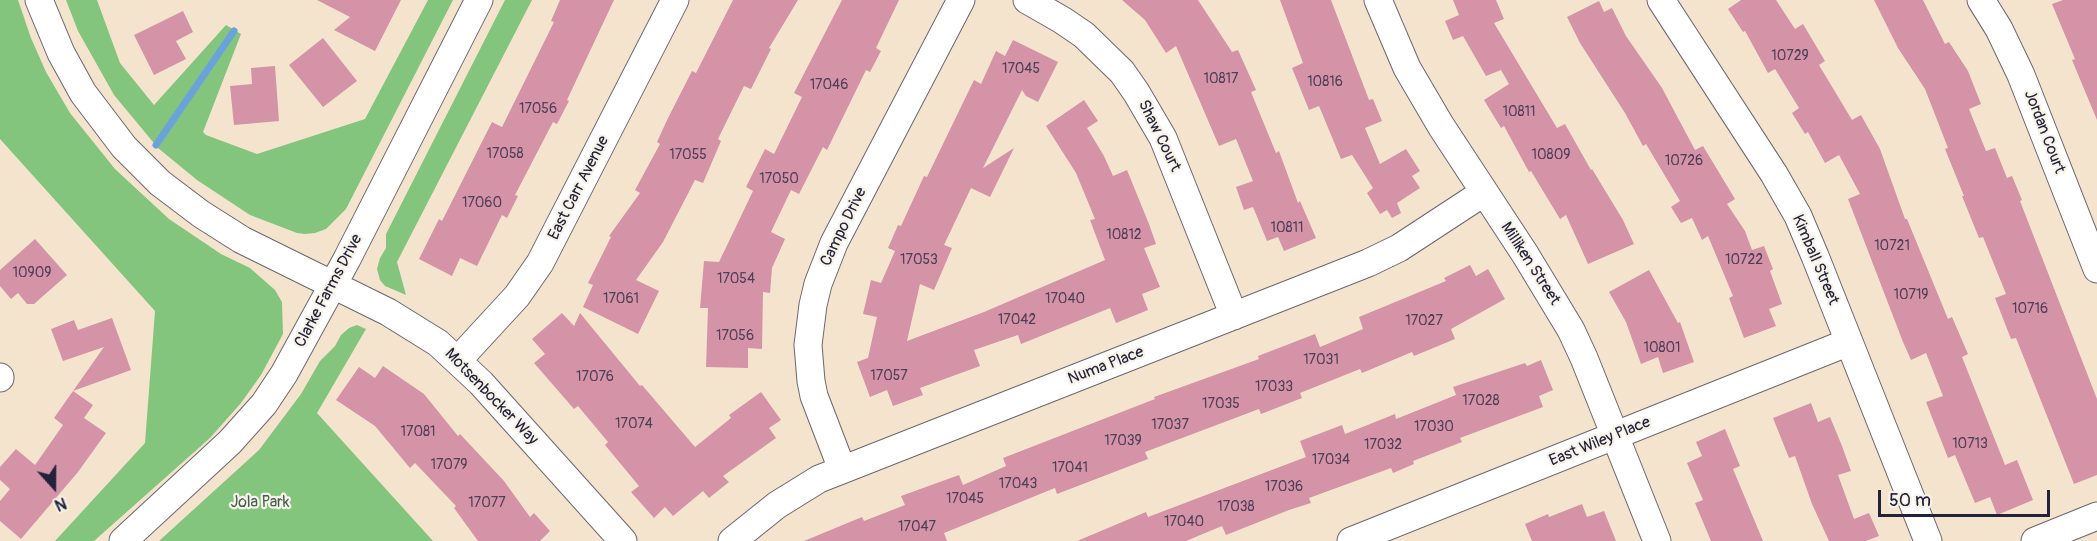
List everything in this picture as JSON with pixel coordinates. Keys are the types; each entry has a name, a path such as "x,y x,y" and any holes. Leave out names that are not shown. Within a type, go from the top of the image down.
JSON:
{"street":[{"name":"Motsenbocker Way","path":"39,0 61,53 83,93 124,147 160,183 201,214 243,240 406,322 438,343 481,383 623,541"},
{"name":"Clarke Farms Drive","path":"123,541 218,453 253,417 284,374 333,284 479,0"},
{"name":"East Carr Avenue","path":"458,360 517,296 540,263 675,0"},
{"name":"Campo Drive","path":"842,469 814,396 808,362 810,324 818,284 834,243 961,0"},
{"name":"Shaw Court","path":"1027,0 1069,25 1098,48 1122,72 1149,112 1163,138 1234,316"},
{"name":"Milliken Street","path":"1378,0 1407,68 1441,126 1525,254 1571,330 1657,541"},
{"name":"Kimball Street","path":"1661,0 1788,198 1815,256 1928,541"},
{"name":"Jordan Court","path":"1981,0 2005,39 2021,75 2097,269"},
{"name":"Numa Place","path":"732,541 750,525 797,492 842,469 1368,262 1399,248 1484,193"},
{"name":"East Wiley Place","path":"1351,541 1848,342"},
{"path":"2035,541 2097,516"}],"green space":[{"path":"0,0 18,0 46,72 70,113 115,169 169,219 221,254 250,268 275,290 282,302 283,334 261,375 241,403 210,438 94,541 55,541 145,443 155,311 0,139"},
{"path":"66,0 97,0 120,63 154,105 226,25 241,34 203,132 257,154 365,119 428,0 453,0 346,209 326,229 304,234 250,215 197,180 158,148 114,95 78,31"},
{"path":"505,0 532,0 397,262 406,295 385,286 380,280 377,269 386,248 386,234"},
{"name":"Jola Park","path":"357,325 366,329 317,413 433,541 159,541 259,450 301,394 320,361 335,346 341,335"}],"building":[{"path":"317,0 401,0 375,51 334,30 350,17"},
{"path":"560,0 614,0 567,100 569,101 557,124 553,122 515,195 518,196 507,218 502,215 477,266 460,258 452,276 419,259 439,219 442,221 492,122 502,127 554,22 551,21"},
{"path":"733,0 798,0 769,48 771,49 751,89 744,86 718,139 721,141 703,183 695,180 663,242 636,280 659,291 638,334 583,307 593,285 588,283 611,237 609,236 640,193 635,190 660,144 657,142 668,118 692,71 696,73"},
{"path":"842,0 899,0 876,48 881,51 870,72 866,70 827,150 823,147 799,194 791,190 771,232 785,239 772,268 770,293 763,292 762,349 748,348 748,368 706,367 708,308 700,308 704,261 719,262 753,191 746,187 765,149 774,154 802,97 794,93"},
{"path":"1122,0 1198,0 1232,52 1238,50 1256,90 1251,92 1276,153 1279,151 1298,203 1300,201 1316,238 1284,251 1278,237 1267,241 1253,207 1244,210 1236,187 1253,181 1236,139 1219,146 1176,46 1166,53 1145,20"},
{"path":"1280,0 1331,0 1369,100 1373,99 1382,121 1365,128 1380,164 1406,149 1420,171 1412,176 1420,188 1397,203 1401,213 1392,218 1387,210 1380,214 1367,193 1373,188 1352,155 1341,159 1319,106 1309,110 1292,68 1303,63"},
{"path":"1453,0 1496,0 1504,19 1494,23 1557,128 1565,124 1623,220 1634,244 1588,264 1566,215 1560,219 1531,171 1529,172 1504,126 1501,128 1484,100 1509,84 1501,70 1486,76 1463,36 1453,40 1445,21 1459,15"},
{"path":"1741,0 1776,0 1795,29 1803,24 1825,61 1819,65 1852,120 1861,115 1880,149 1905,219 1907,219 1948,319 1952,317 1968,354 1962,357 2005,465 2017,460 2033,500 1997,515 1990,497 1975,503 1955,455 1948,458 1926,402 1943,396 1926,353 1911,360 1903,342 1848,199 1860,194 1839,155 1825,163 1808,132 1805,134 1792,113 1799,108 1775,69 1768,73 1745,31 1743,32 1728,9"},
{"path":"1874,0 1923,0 1945,44 1949,42 1968,71 1981,104 1969,109 1986,151 1995,148 2007,178 2012,176 2097,399 2097,475 2074,484 2016,338 2011,339 1995,298 2006,294 1983,237 1979,238 1962,196 1964,196 1945,149 1948,148 1925,89 1898,48"},
{"path":"2063,0 2097,0 2097,120 2052,4"},
{"path":"1599,1 1604,12 1612,8 1626,36 1662,88 1695,150 1703,146 1735,199 1727,204 1745,231 1752,250 1764,246 1782,304 1769,309 1776,326 1744,338 1729,298 1733,296 1708,236 1702,240 1692,218 1681,223 1671,207 1680,201 1646,144 1643,146 1625,113 1580,43 1567,17"},
{"path":"183,11 193,32 176,41 186,59 154,75 134,35"},
{"path":"323,38 357,81 323,107 289,65"},
{"path":"1013,40 1058,62 1038,102 1026,96 1022,90 983,168 1014,148 990,197 971,188 944,245 952,248 934,290 920,284 907,341 984,312 1105,260 1090,220 1095,219 1076,173 1046,126 1084,100 1098,121 1087,128 1113,176 1127,170 1149,224 1156,244 1144,248 1160,287 1142,294 1148,310 1116,323 1110,308 1021,344 1018,335 974,350 980,366 920,388 923,395 893,406 887,390 870,397 857,362 868,358 877,317 863,314 871,280 881,283 895,251 888,248 898,225 901,226 924,176 927,177 974,80 981,84 996,51 1005,56"},
{"path":"275,66 279,121 234,125 230,86 252,84 251,68"},
{"path":"35,239 67,275 34,304 27,304 18,293 11,299 0,286 0,270"},
{"path":"1470,265 1476,276 1488,269 1505,299 1451,329 1455,339 1414,356 1412,352 1362,373 1360,369 1300,393 1302,398 1261,414 1259,409 1145,452 1148,459 1057,494 1055,488 944,533 947,541 804,541 862,517 864,521 905,505 901,496 959,475 963,485 1006,466 1003,458 1155,399 1154,397 1259,359 1258,356 1315,334 1320,347 1363,329 1359,317 1446,281 1444,278"},
{"path":"1649,270 1678,323 1680,322 1694,362 1663,373 1658,357 1641,364 1626,322 1609,292"},
{"path":"562,313 574,326 580,313 640,386 642,385 695,447 731,418 729,415 761,392 781,420 769,428 776,438 723,476 729,482 709,498 703,491 673,516 665,507 654,518 631,492 639,486 605,445 608,442 578,406 574,409 534,363 545,354 532,339"},
{"path":"112,318 131,370 73,391 104,347 63,361 51,329 74,320 78,330"},
{"path":"1541,360 1553,390 1539,396 1543,407 1460,438 1462,442 1413,461 1414,464 1393,473 1391,468 1309,498 1311,503 1226,535 1222,526 1186,541 1077,541 1146,512 1148,517 1306,457 1300,441 1342,425 1345,434 1395,414 1396,419 1456,395 1453,387 1525,363 1527,366"},
{"path":"383,366 424,394 458,436 460,434 504,481 530,517 534,513 550,531 540,541 478,541 454,508 456,506 415,463 410,468 375,426 336,400 359,367 375,378"},
{"path":"73,391 93,405 84,418 106,433 78,472 21,539 0,521 0,501 10,489 0,480 0,467 16,449 35,465 63,425 54,418"},
{"path":"1811,403 1818,422 1830,417 1842,446 1851,471 1838,475 1854,519 1869,513 1879,536 1866,541 1829,541 1812,504 1795,456 1789,458 1773,418"},
{"path":"1725,429 1740,466 1733,469 1763,541 1711,541 1695,503 1703,500 1687,463 1702,456 1696,442"},
{"path":"1582,504 1587,517 1604,511 1616,541 1532,541 1525,524 1548,514 1549,517"}],"waterway":[{"path":"156,145 234,31"}]}
